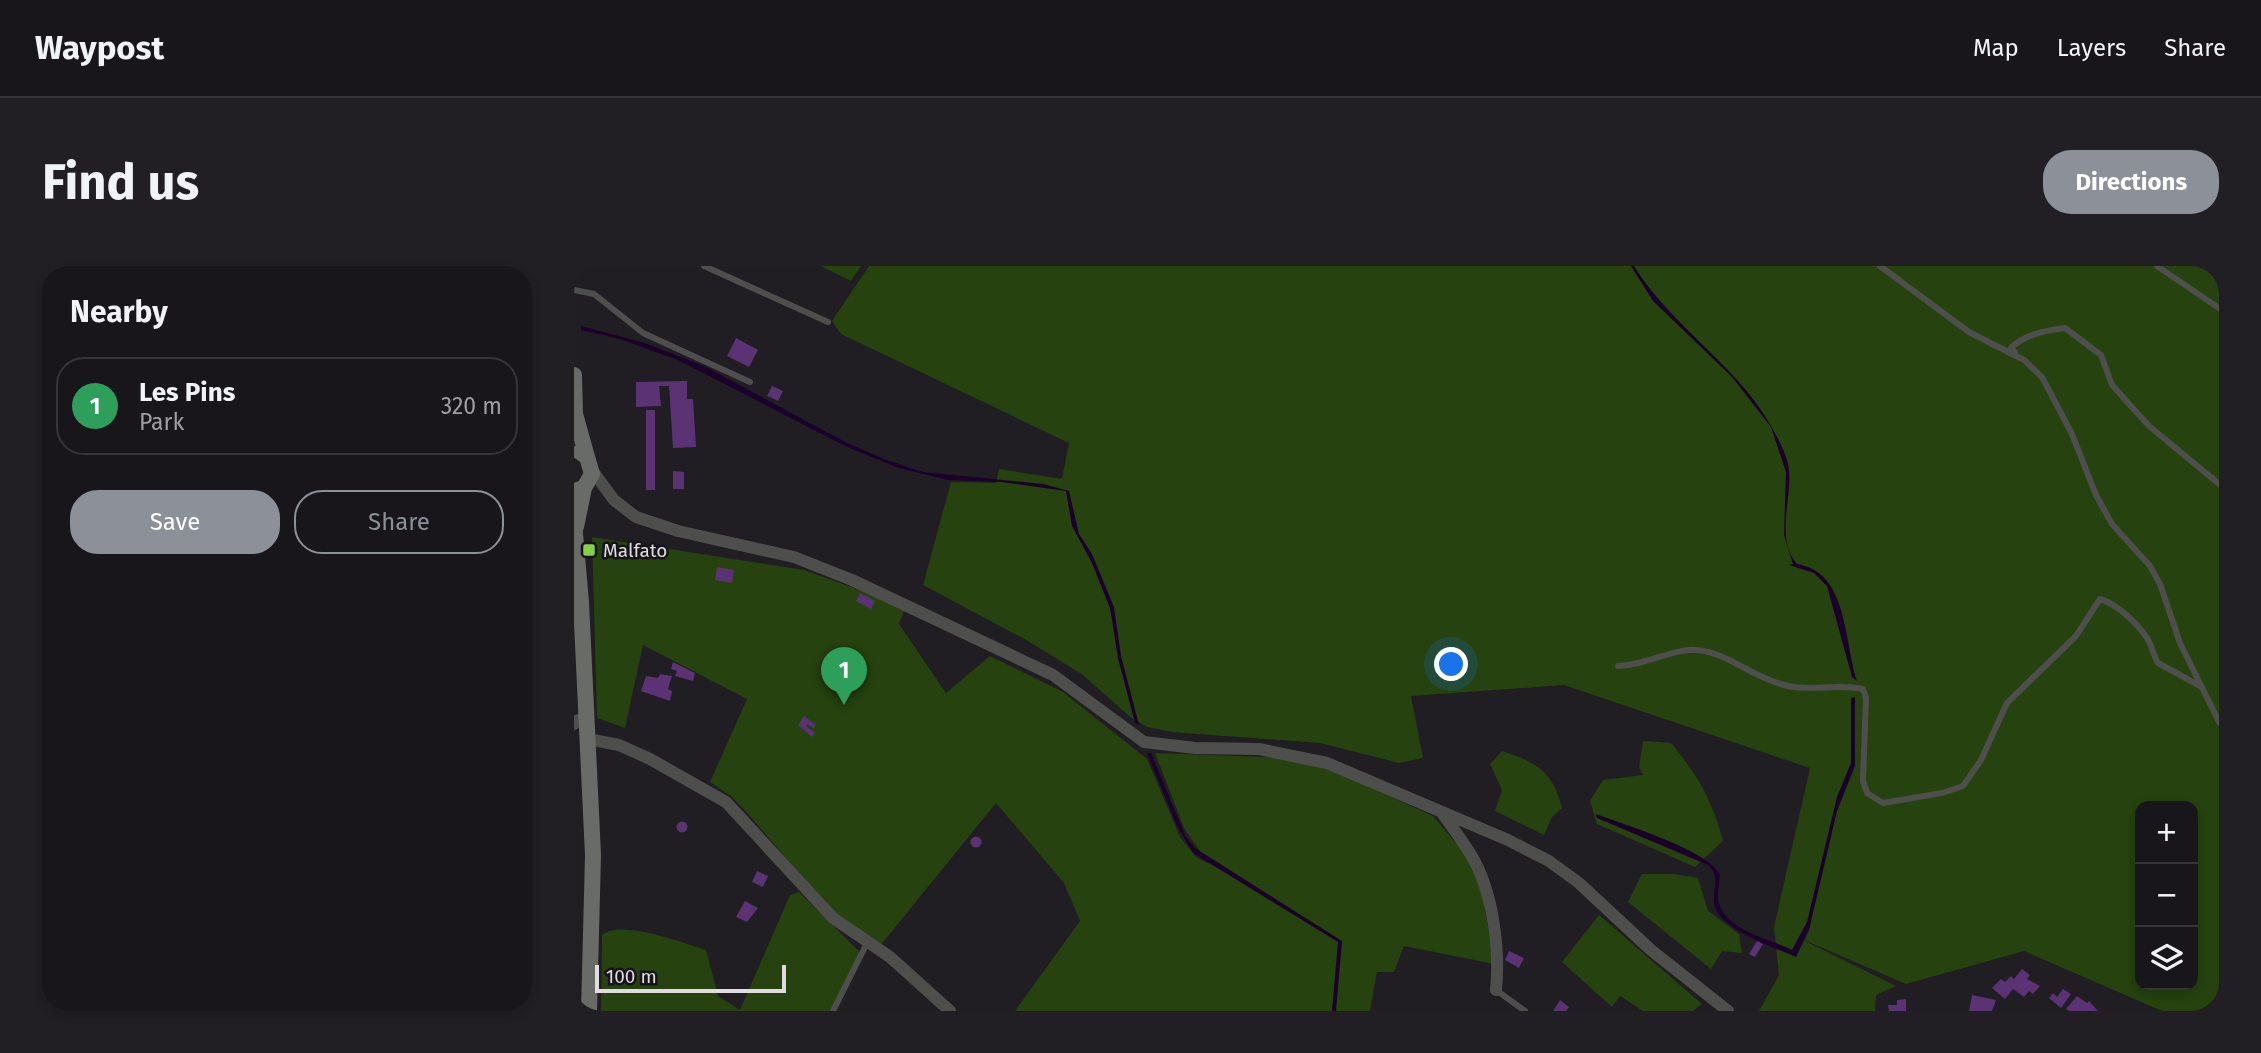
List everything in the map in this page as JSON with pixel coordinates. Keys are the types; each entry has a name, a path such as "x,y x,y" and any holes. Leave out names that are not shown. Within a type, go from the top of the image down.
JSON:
{"main road":[{"path":"574,375 575,417 583,474 575,525 581,722 588,739 593,855 589,1011"}],"street":[{"path":"583,474 636,517 658,525 794,557 852,580 1053,675 1144,742 1291,754 1327,763 1549,862 1579,883 1651,950 1728,1011"},
{"path":"588,739 619,745 650,758 726,802 833,918 890,957 950,1011"},
{"path":"1442,812 1472,856 1483,883 1498,969 1496,990"}],"lane":[{"path":"704,266 828,322"},
{"path":"1880,266 1969,332 2018,357"},
{"path":"2157,266 2219,308"},
{"path":"574,290 594,294 643,333 750,382"},
{"path":"2219,484 2149,426 2112,384 2101,355 2078,335 2065,328 2055,329 2018,341 2011,348 2042,377 2072,435 2096,495 2112,524 2150,566 2170,610 2180,643 2219,723"},
{"path":"1618,666 1645,663 1697,650 1712,653 1747,672 1793,687 1863,689 1866,698 1863,781 1867,793 1883,803 1942,793 1963,786 1982,760 2007,703 2076,636 2099,599 2119,609 2141,631 2149,640 2158,663 2202,687"},
{"path":"833,1011 867,943"},
{"path":"1496,990 1525,1011"}],"green space":[{"path":"821,266 861,266 851,281"},
{"path":"869,266 2219,266 2219,1011 2162,1011 2024,951 1906,984 1797,937 1896,986 1876,995 1875,1011 1759,1011 1779,975 1774,927 1810,768 1564,685 1411,696 1423,758 1399,763 1320,743 1172,732 1147,727 1129,716 1083,675 1028,641 923,585 951,482 996,483 999,469 1062,479 1069,443 841,334 832,321"},
{"path":"592,537 804,570 865,592 904,611 899,624 946,693 990,656 1063,692 1147,759 1180,837 1196,857 1209,864 1184,828 1155,753 1289,758 1323,766 1433,816 1468,857 1482,891 1494,964 1404,946 1394,972 1377,972 1370,1011 1015,1011 1080,921 1064,883 996,803 880,946 835,916 750,816 732,797 710,782 747,699 643,645 625,728 597,718"},
{"path":"1643,741 1671,743 1689,766 1709,800 1723,841 1695,867 1597,824 1590,801 1603,780 1643,775 1639,767"},
{"path":"1502,751 1534,764 1554,785 1562,808 1552,817 1544,835 1495,811 1502,790 1490,764"},
{"path":"1642,874 1675,874 1698,878 1708,911 1739,934 1742,953 1722,951 1711,969 1628,902"},
{"path":"799,892 863,955 836,1011 601,1011 602,935 624,930 652,934 706,950 718,996 740,1010 790,895"},
{"path":"1599,915 1702,1004 1693,1011 1643,1011 1620,996 1612,1007 1562,962"}],"shaded area":[{"path":"1631,266 1634,266 1669,311 1747,392 1764,414 1778,439 1789,470 1786,531 1790,554 1797,564 1814,570 1826,580 1835,594 1857,681 1852,677 1827,586 1814,573 1789,565 1793,564 1784,535 1786,472 1771,427 1732,377 1653,301"},
{"path":"581,326 645,343 704,366 847,443 887,460 923,472 1043,484 1069,491 1079,534 1092,554 1114,607 1121,656 1139,725 1135,723 1118,658 1110,608 1092,563 1072,526 1066,491 1001,482 948,480 899,468 847,447 678,360 620,339 581,330"},
{"path":"1855,697 1855,766 1837,811 1809,930 1796,957 1748,936 1725,921 1717,912 1714,902 1715,878 1708,865 1597,818 1596,814 1664,839 1700,857 1720,875 1718,900 1723,913 1730,921 1750,933 1792,950 1807,922 1837,797 1851,763 1851,698"},
{"path":"1147,753 1151,753 1186,837 1195,848 1342,941 1336,1011 1332,1011 1338,942 1193,853 1177,826"}],"building":[{"path":"736,338 758,350 749,367 727,356"},
{"path":"687,381 687,399 693,399 696,447 673,448 669,386 659,386 661,406 636,407 636,382"},
{"path":"772,386 783,391 778,401 767,396"},
{"path":"646,410 655,410 655,490 646,490"},
{"path":"673,471 684,472 684,489 673,489"},
{"path":"717,567 734,570 732,583 715,580"},
{"path":"860,593 875,601 871,609 856,601"},
{"path":"673,662 695,673 693,681 675,676 677,671 671,669"},
{"path":"660,674 672,676 668,689 672,691 670,701 641,691 646,676 658,678"},
{"path":"804,716 816,725 814,728 807,724 806,726 815,733 812,737 798,725"},
{"path":"682,822 686,823 686,831 682,832 678,831 677,827 678,823"},
{"path":"976,837 980,838 980,846 976,847 972,846 971,842 972,838"},
{"path":"757,871 768,876 763,887 752,882"},
{"path":"745,901 758,908 747,922 736,917"},
{"path":"1757,941 1763,944 1755,957 1749,954"},
{"path":"1509,951 1524,958 1519,968 1505,960"},
{"path":"2022,969 2030,975 2027,979 2040,986 2033,994 2029,991 2024,997 2013,989 2005,999 1992,988 2001,979 2005,982 2011,976 2014,979"},
{"path":"2063,989 2071,994 2061,1008 2049,998 2053,993 2057,997"},
{"path":"1972,995 1996,1000 1992,1011 1969,1011"},
{"path":"2077,996 2087,1003 2089,1001 2098,1011 2066,1009"},
{"path":"1906,999 1906,1011 1889,1011 1888,1005 1897,1005 1897,1000"},
{"path":"1560,1000 1569,1007 1566,1011 1553,1011"}],"place":[{"name":"Malfato","path":"589,550"},
{"name":"Les Pins","path":"844,705"}]}
